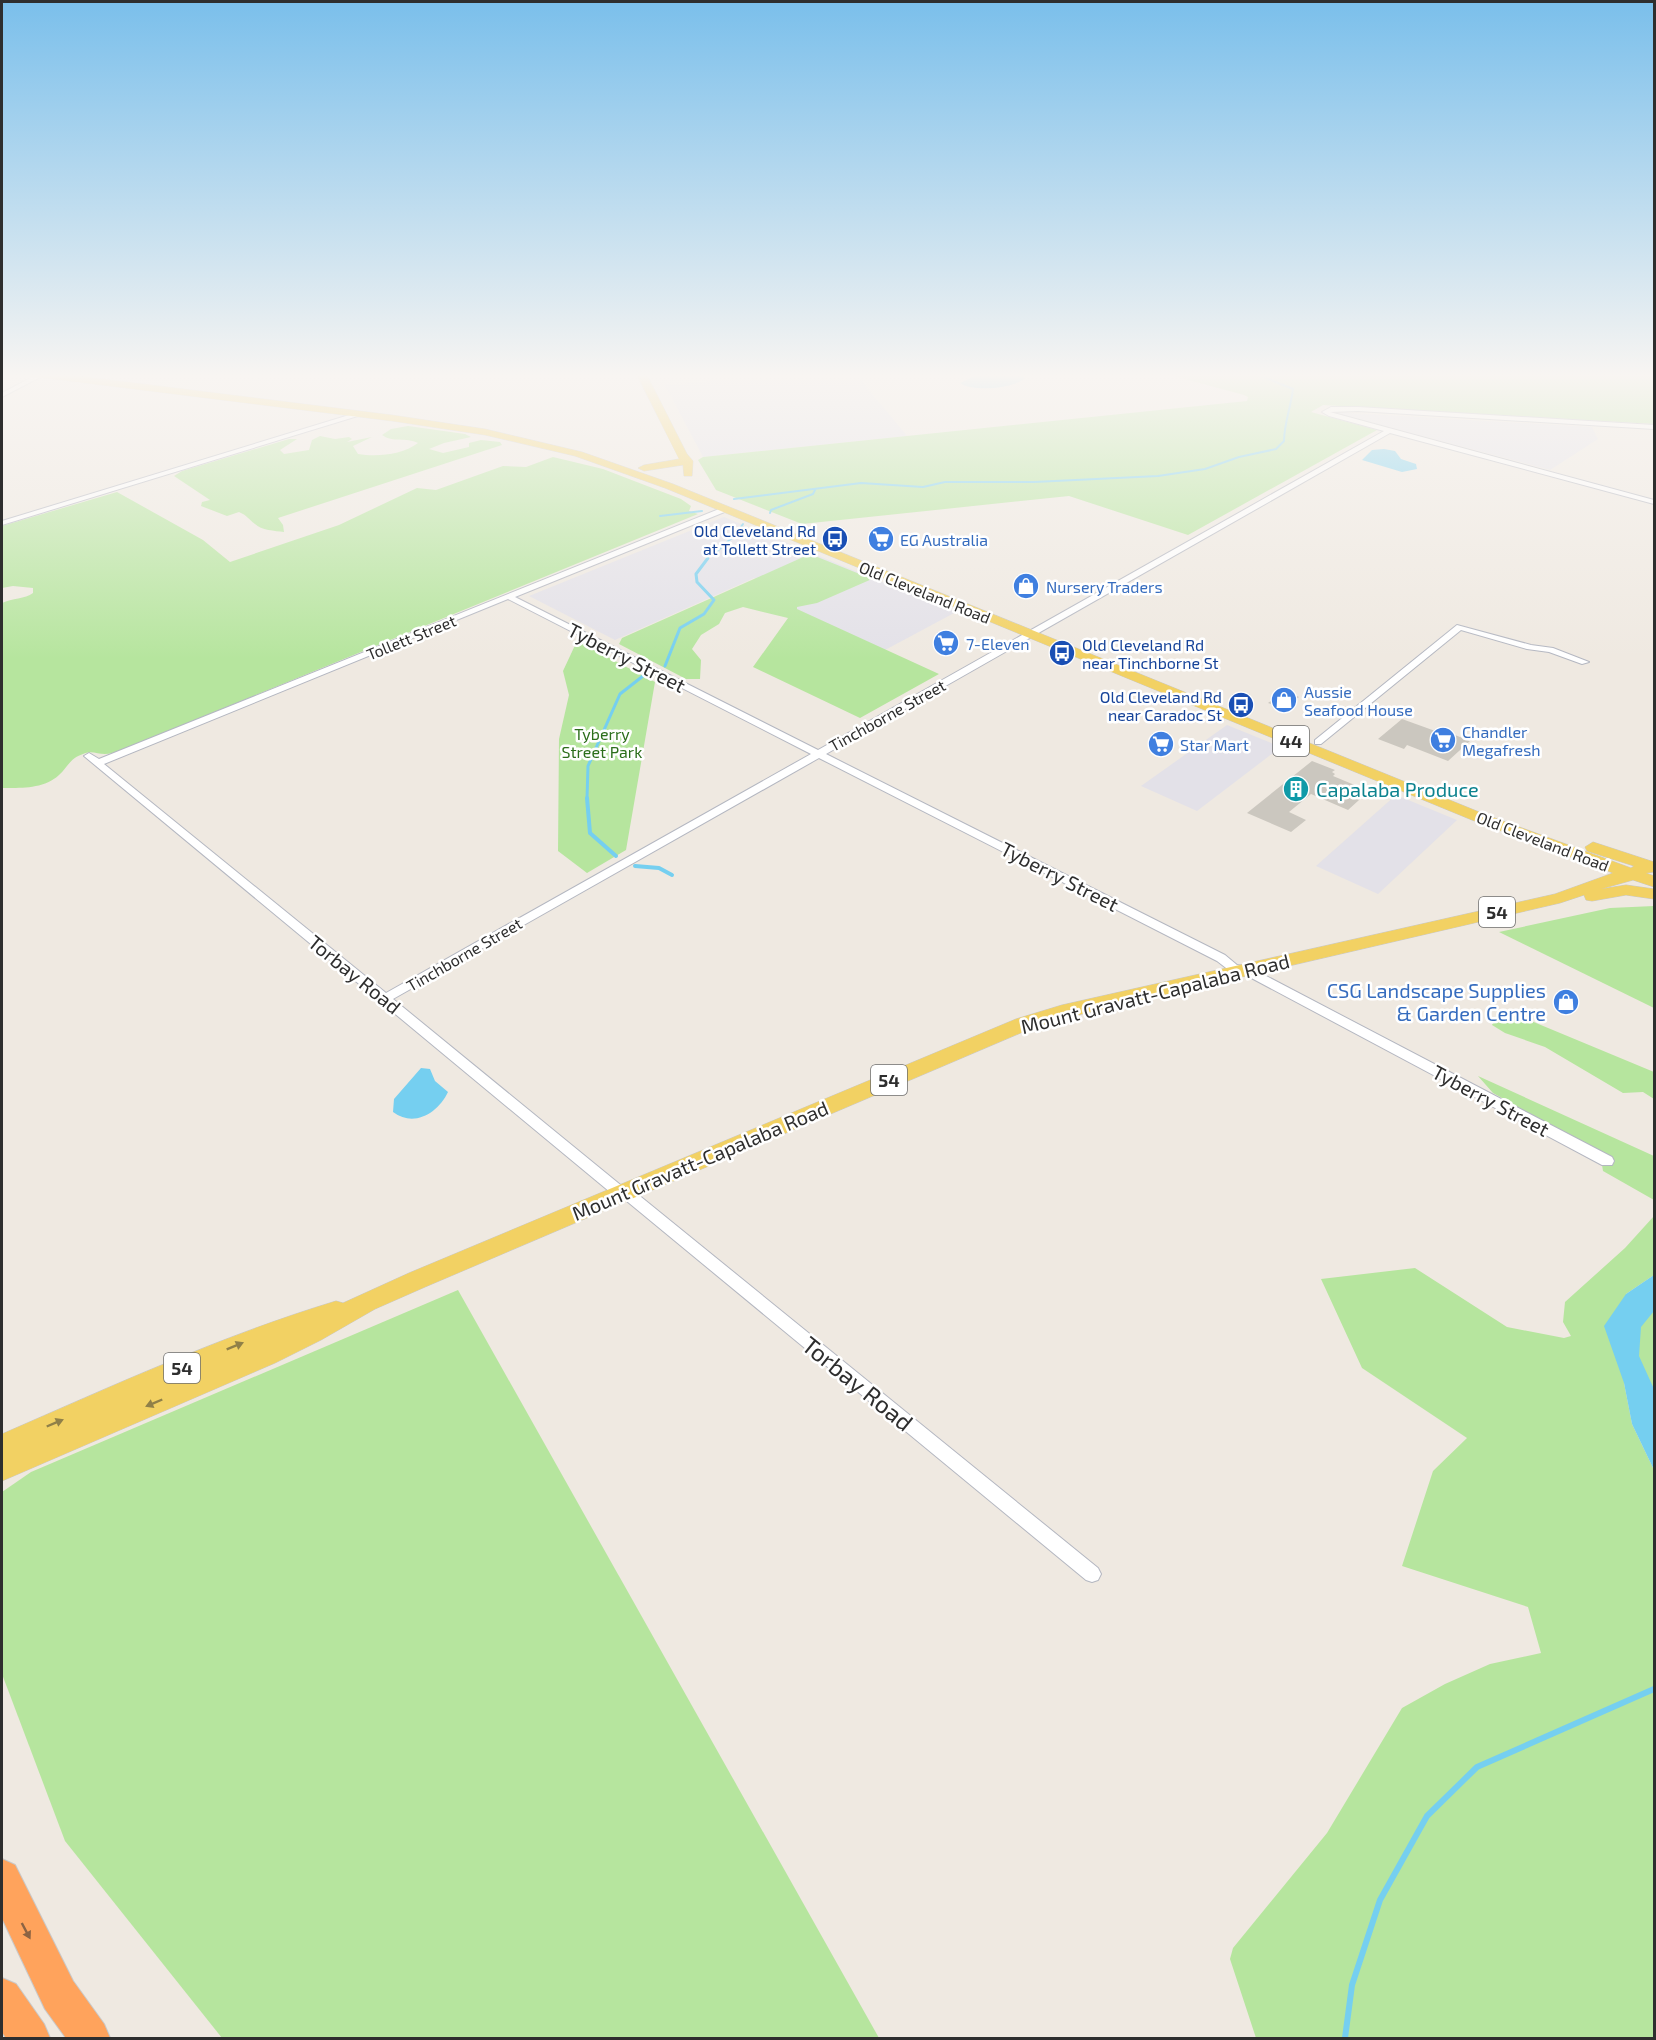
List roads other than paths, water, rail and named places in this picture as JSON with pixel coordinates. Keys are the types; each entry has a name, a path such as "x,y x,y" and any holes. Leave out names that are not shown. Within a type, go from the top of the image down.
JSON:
{"highway":[{"path":"2,1878 16,1912 59,1995 90,2038"},
{"path":"2,1998 30,2038"}],"main road":[{"name":"Old Cleveland Road","path":"623,468 696,490 1035,633 1532,827 1652,865"},
{"name":"Old Cleveland Road","path":"644,468 667,482 724,509 1035,633 1582,857 1629,882 1654,882"},
{"path":"667,482 680,468"},
{"path":"688,468 688,474 696,490"},
{"path":"667,482 688,474"},
{"path":"1582,857 1595,869 1597,878 1583,890"},
{"name":"Mount Gravatt-Capalaba Road","path":"1560,898 1576,898 1629,882 1652,865"},
{"name":"Mount Gravatt-Capalaba Road","path":"2,1469 266,1355 312,1333 367,1302 1023,1024 1062,1012 1560,898 1617,877 1629,882"},
{"name":"54","path":"1629,882 1654,894"},
{"name":"Mount Gravatt-Capalaba Road","path":"2,1446 296,1322 367,1302"}],"street":[{"path":"2,523 181,468"},
{"name":"Tinchborne Street","path":"385,999 1324,468"},
{"path":"1528,468 1654,502"},
{"name":"Tollett Street","path":"94,759 510,597 724,509"},
{"name":"Tyberry Street","path":"510,597 1221,958 1234,968 1245,970 1607,1161"},
{"path":"1318,742 1460,627 1530,647 1550,650 1585,662"},
{"name":"Torbay Road","path":"94,759 385,999 1092,1574"}],"water":[{"path":"1389,468 1417,468 1417,469 1402,472"},
{"path":"421,1068 430,1069 435,1081 448,1092 444,1100 425,1116 409,1119 401,1117 393,1112 394,1099"},
{"path":"1654,1275 1654,1311 1641,1327 1639,1356 1654,1389 1654,1470 1632,1424 1624,1383 1604,1326 1626,1294"}],"waterway":[{"path":"734,499 861,483 923,487 945,482 1034,482 1158,476 1207,468"},
{"path":"770,513 771,510 813,494 815,490"},
{"path":"660,516 702,511"},
{"path":"714,554 735,535 743,524"},
{"path":"665,666 680,628 704,614 714,600 697,582 696,574 708,558"},
{"path":"587,798 588,766 620,694 643,676"},
{"path":"587,798 590,833 616,856"},
{"path":"635,866 659,868 672,875"},
{"path":"1345,2038 1352,1985 1380,1900 1427,1816 1477,1767 1654,1689"}],"place":[{"name":"Old Cleveland Rd at Tollett Street","path":"835,539"},
{"name":"EG Australia","path":"881,539"},
{"name":"Nursery Traders","path":"1026,586"},
{"name":"7-Eleven","path":"946,643"},
{"name":"Old Cleveland Rd near Tinchborne St","path":"1062,653"},
{"name":"Aussie Seafood House","path":"1284,700"},
{"name":"Old Cleveland Rd near Caradoc St","path":"1241,705"},
{"name":"Chandler Megafresh","path":"1443,740"},
{"name":"Star Mart","path":"1161,744"},
{"name":"Capalaba Produce","path":"1296,789"},
{"name":"CSG Landscape Supplies & Garden Centre","path":"1566,1002"}],"park label":[{"name":"Tyberry Street Park","path":"602,742"}]}
